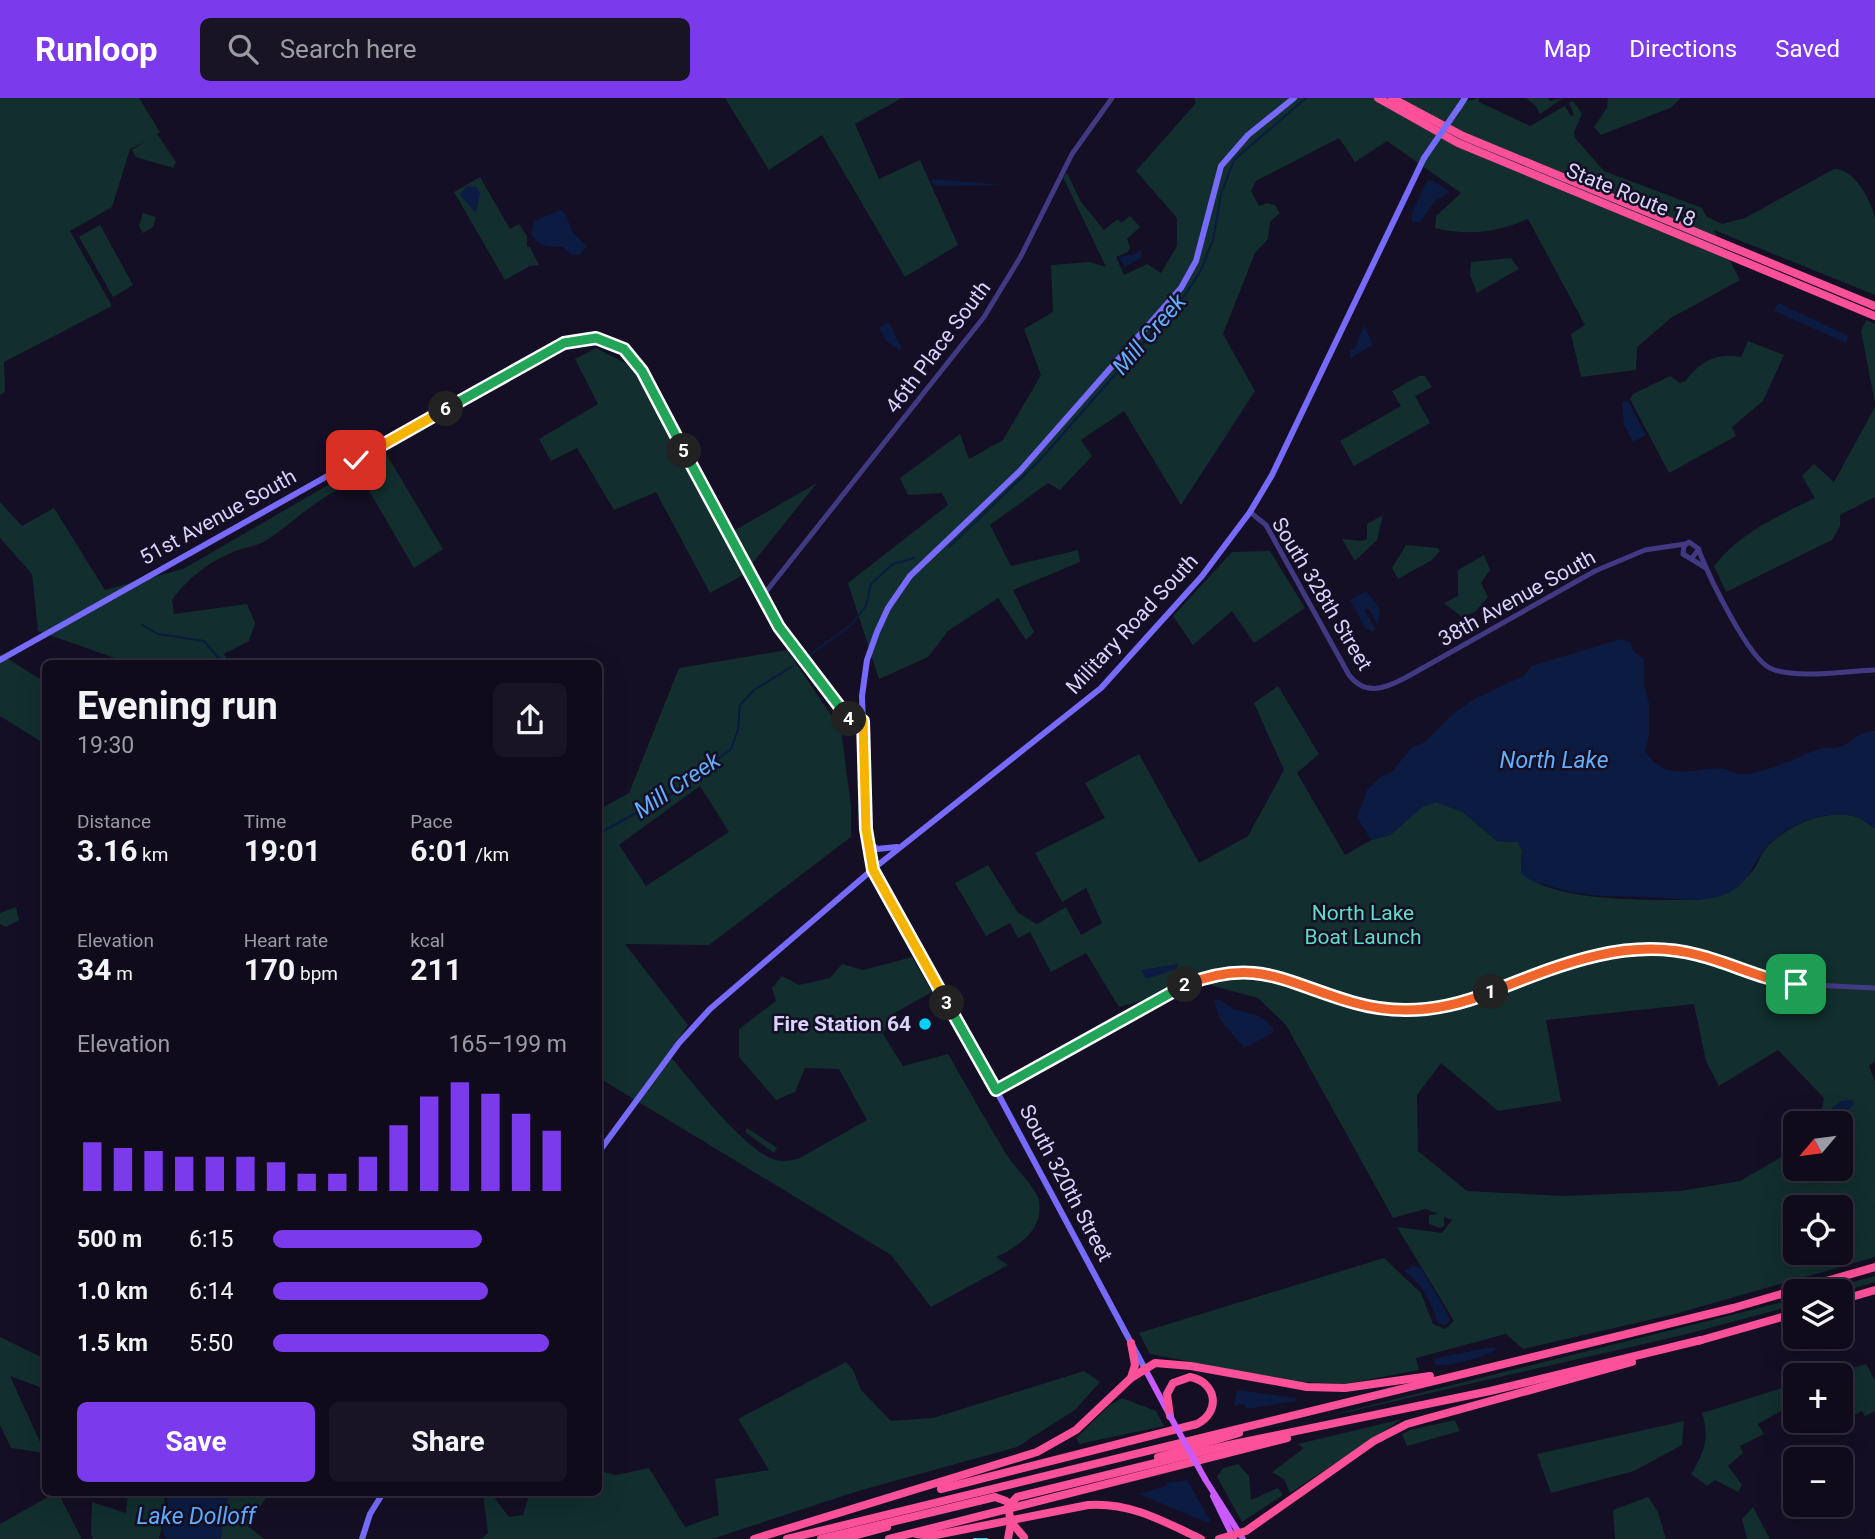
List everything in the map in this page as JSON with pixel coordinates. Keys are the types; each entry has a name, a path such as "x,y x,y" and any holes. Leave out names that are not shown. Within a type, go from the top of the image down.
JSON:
{"highway":[{"name":"State Route 18","path":"1378,98 1458,143 1875,316"},
{"name":"State Route 18","path":"1392,98 1487,146 1875,306"},
{"path":"787,1539 1733,1308 1875,1267"},
{"path":"1853,1296 1875,1290"},
{"path":"1219,1539 1237,1537 1374,1441 1407,1424 1600,1372 1783,1317"},
{"path":"1032,1490 1228,1445 1490,1391 1701,1340"},
{"path":"1130,1378 1135,1365 1131,1343"},
{"path":"754,1539 1010,1462 1044,1449 1084,1423 1144,1367 1170,1363 1279,1383 1335,1388 1482,1368"},
{"path":"882,1501 938,1490 1197,1424 1209,1417 1213,1409 1213,1398 1206,1385 1190,1377 1173,1383 1167,1394 1170,1416"},
{"path":"1007,1504 1032,1490 1326,1406"},
{"path":"889,1539 1242,1451 1342,1423"},
{"path":"821,1539 979,1502 995,1501 1007,1504"},
{"path":"842,1539 979,1502"},
{"path":"1007,1504 1011,1532 1025,1538"},
{"path":"912,1533 931,1536 1088,1505 1110,1504 1152,1515 1201,1539"}],"main road":[{"name":"South 320th Street","path":"1237,1537 996,1090 887,902 873,869 868,842 863,721 867,660 888,608 902,587 918,566 1020,471 1181,288 1196,261 1221,166 1248,135 1294,98"},
{"name":"Military Road South","path":"602,1148 698,1021 873,869 1101,688 1202,576 1250,512 1287,447 1424,158 1465,98"},
{"name":"51st Avenue South","path":"0,660 564,343 586,338 607,340 624,349 642,371 761,598"},
{"path":"761,598 843,715 863,721"},
{"path":"868,842 882,850 903,845"},
{"path":"362,1539 370,1514 381,1496"}],"street":[{"name":"46th Place South","path":"761,598 984,317 1021,256 1072,154 1112,98"},
{"name":"South 328th Street","path":"1250,512 1266,525 1349,675 1357,685 1368,689"},
{"path":"1683,554 1685,544 1695,543 1752,654 1769,669 1789,673 1875,670"},
{"name":"38th Avenue South","path":"1368,689 1381,688 1405,678 1595,571 1639,551 1685,544"},
{"path":"1666,547 1701,563 1712,576"},
{"path":"1692,558 1699,551"},
{"path":"996,1090 1184,985 1230,972 1253,971 1278,976 1356,1004 1403,1010 1455,1005 1580,959 1648,949 1701,955 1791,984 1875,986"}],"green space":[{"path":"0,98 139,98 160,132 157,134 176,162 173,168 136,157 132,150 144,142 130,149 112,207 70,231 112,306 4,362 5,392 0,395"},
{"path":"725,98 902,98 855,124 879,179 920,160 958,245 905,277 822,135 769,170"},
{"path":"1194,98 1460,98 1467,101 1479,98 1479,102 1530,126 1565,106 1571,116 1574,115 1569,103 1573,101 1582,114 1574,132 1575,138 1604,171 1702,208 1706,216 1722,224 1745,218 1834,169 1841,170 1860,186 1875,217 1875,295 1714,230 1740,280 1671,318 1637,347 1636,370 1581,377 1571,334 1585,325 1528,219 1482,232 1435,228 1436,216 1461,193 1387,141 1355,162 1339,138 1256,181 1251,191 1259,206 1267,203 1275,205 1280,213 1270,222 1268,239 1255,253 1223,334 1255,391 1181,505 1124,411 1081,440 1092,456 1060,490 1048,483 990,525 1011,566 1078,550 1080,562 1013,590 1034,632 1026,640 998,598 948,631 928,657 879,679 848,583 948,505 942,493 908,495 900,478 960,434 969,459 1003,440 1041,375 1024,329 1053,312 1051,265 1090,262 1106,267 1063,177 1067,173 1081,202 1104,230 1118,219 1121,223 1130,216 1140,227 1127,239 1130,247 1128,252 1116,257 1124,275 1147,264 1161,273 1177,246 1177,218 1136,171 1196,103"},
{"path":"1526,98 1547,98 1550,101 1563,98 1540,114 1536,106"},
{"path":"1608,98 1681,98 1670,108 1601,135 1594,127 1607,108"},
{"path":"480,177 510,229 519,224 527,236 527,247 530,247 539,265 530,266 505,280 454,192"},
{"path":"143,213 156,217 153,227 143,233 139,226"},
{"path":"100,225 133,285 113,297 79,237"},
{"path":"1511,258 1519,269 1477,293 1470,275 1471,262"},
{"path":"1866,320 1875,324 1875,403 1861,331"},
{"path":"1748,341 1784,355 1763,401 1732,427 1736,436 1669,473 1630,399 1633,394 1670,376 1680,383 1685,381 1703,364 1716,357 1741,357"},
{"path":"596,348 635,368 723,537 817,483 743,575 710,593 656,492 614,510 577,448 551,461 539,439 598,404 575,359"},
{"path":"1419,376 1425,376 1432,387 1415,396 1430,423 1354,466 1340,441 1401,406 1392,391"},
{"path":"1875,407 1875,497 1840,515 1840,526 1832,540 1726,592 1714,566 1724,554 1748,535 1815,498 1802,476 1814,464 1834,482"},
{"path":"385,452 443,549 414,568 364,482 350,485 325,497 267,540 235,551 206,567 172,600 174,614 247,604 255,623 249,641 224,654 227,660 120,660 38,631 32,574 0,538 0,502 22,526 54,508 105,590 183,569"},
{"path":"1383,515 1377,540 1355,561 1342,539 1367,539 1367,524"},
{"path":"1406,545 1438,548 1440,551 1432,560 1398,579 1392,568"},
{"path":"1270,551 1305,608 1254,643 1232,611 1193,645 1173,616 1232,552"},
{"path":"1484,555 1490,570 1481,583 1488,597 1475,612 1462,617 1444,603 1458,596 1458,570"},
{"path":"787,650 841,730 851,806 851,837 709,945 625,944 688,1025 668,1054 734,1130 763,1154 784,1161 798,1159 867,1120 839,1069 805,1068 795,1092 776,1100 739,1057 739,1029 776,1001 772,988 782,976 799,985 830,978 842,964 863,970 912,957 932,992 891,1015 883,1034 903,1066 948,1054 1008,1157 1037,1196 1039,1211 1033,1229 1021,1243 996,1257 1008,1265 931,1307 891,1255 602,1080 602,808 629,793 679,668","holes":["700,786 729,832 646,886 619,845"]},
{"path":"0,654 42,680 42,742 0,716"},
{"name":"North Lake Boat Launch","path":"1278,686 1319,754 1297,773 1345,855 1371,840 1390,835 1422,807 1436,802 1463,812 1497,841 1518,842 1522,850 1521,872 1535,882 1555,889 1604,898 1704,899 1739,883 1753,871 1767,847 1808,820 1845,815 1859,818 1875,828 1875,1061 1869,1066 1875,1082 1875,1257 1853,1263 1853,1195 1783,1195 1783,1265 1847,1265 1798,1279 1783,1279 1783,1283 1675,1314 1523,1349 1506,1334 1416,1358 1419,1370 1345,1384 1290,1381 1150,1354 1139,1333 1384,1258 1421,1293 1433,1324 1445,1329 1454,1321 1397,1227 1442,1233 1452,1220 1444,1217 1444,1226 1440,1228 1429,1224 1429,1215 1438,1214 1425,1209 1393,1218 1286,1025 1258,998 1206,984 1119,1007 1086,953 1051,972 1030,932 1018,938 1010,923 986,936 955,883 988,865 1018,913 1037,924 1066,907 1081,935 1102,923 1086,888 1062,902 1035,853 1105,818 1085,783 1139,754 1199,863 1248,836 1284,770 1254,703","holes":["1694,1004 1706,1061 1719,1086 1778,1050 1824,1098 1821,1111 1853,1111 1853,1181 1783,1181 1783,1156 1740,1181 1680,1191 1564,1196 1467,1191 1418,1151 1417,1095 1441,1063 1498,1111 1561,1101 1546,1020"]},
{"path":"16,907 19,920 6,927 0,924 0,913"},
{"path":"747,1128 777,1148 774,1153 745,1132"},
{"path":"1875,1276 1875,1282 1853,1288 1853,1282"},
{"path":"1783,1302 1783,1308 1683,1335 1304,1422"},
{"path":"0,1337 42,1358 42,1388 10,1376 42,1446 42,1453 11,1448 0,1425"},
{"path":"846,1362 853,1370 861,1390 891,1421 933,1418 1084,1371 1100,1382 1075,1410 1017,1447 858,1491 712,1539 481,1539 488,1533 483,1496 493,1496 509,1517 523,1515 529,1496 602,1496 602,1472 616,1475 649,1468 685,1527 719,1515 715,1479 769,1470 738,1419"},
{"path":"1866,1364 1875,1380 1875,1411 1865,1416 1862,1411 1853,1416 1853,1368"},
{"path":"1783,1388 1783,1410 1758,1424 1764,1434 1740,1446 1743,1453 1728,1466 1742,1485 1738,1492 1715,1480 1707,1486 1691,1474 1704,1445 1702,1413"},
{"path":"1122,1398 1156,1411 1164,1426 1079,1444 1076,1438 1110,1405"},
{"path":"1402,1419 1290,1493 1284,1479 1272,1472 1304,1448 1298,1444"},
{"path":"1455,1420 1460,1431 1407,1446 1402,1434 1410,1430"},
{"path":"1684,1421 1682,1445 1634,1471 1551,1493 1537,1454"},
{"path":"1238,1464 1249,1476 1251,1500 1278,1488 1283,1495 1242,1522 1217,1477 1223,1468"},
{"path":"50,1496 60,1496 82,1539 0,1539 0,1524"},
{"path":"128,1496 164,1496 165,1512 159,1539 93,1539 92,1502 126,1513"},
{"path":"229,1496 267,1496 248,1526 264,1539 221,1539 224,1508"},
{"path":"1648,1497 1658,1512 1666,1539 1615,1539 1613,1510"},
{"path":"1753,1507 1770,1539 1747,1539 1742,1519"}],"water":[{"path":"934,179 1004,185 936,186 931,182"},
{"path":"1432,180 1450,192 1435,201 1420,222 1412,222 1411,215 1427,181"},
{"path":"467,186 476,187 480,193 476,213 460,195"},
{"path":"560,210 565,213 573,233 587,246 579,255 571,255 563,247 541,244 531,234 534,221"},
{"path":"1141,250 1142,257 1125,267 1119,257"},
{"path":"1778,303 1849,336 1846,343 1774,311"},
{"path":"889,322 901,351 886,341 879,327"},
{"path":"1364,325 1373,345 1350,358 1350,350 1355,348"},
{"path":"1628,401 1646,435 1633,442 1624,425 1622,402"},
{"path":"1366,591 1380,609 1378,625 1369,609 1364,609 1375,629 1372,632 1365,628 1350,600"},
{"name":"North Lake","path":"1621,639 1630,642 1635,653 1644,658 1644,684 1649,703 1649,736 1645,751 1661,767 1678,772 1717,768 1736,773 1753,773 1819,749 1842,746 1861,734 1875,731 1875,828 1859,818 1845,815 1807,821 1773,840 1738,887 1714,898 1695,900 1587,894 1534,881 1521,872 1522,850 1518,842 1497,841 1463,812 1436,802 1422,807 1390,835 1371,840 1357,817 1367,790 1380,777 1392,772 1411,748 1425,742 1452,715 1474,699 1525,675 1531,666"},
{"path":"1178,964 1177,969 1146,979 1141,970"},
{"path":"1220,999 1234,1009 1260,1017 1273,1028 1273,1033 1244,1048 1220,1019 1214,1001"},
{"path":"1852,1100 1854,1104 1848,1111 1832,1111 1832,1108 1841,1101"},
{"path":"1412,1266 1421,1268 1447,1313 1450,1320 1445,1325 1438,1323 1426,1294 1404,1271"},
{"path":"1492,1347 1497,1349 1475,1359 1456,1364 1434,1364 1435,1359 1441,1357"},
{"path":"1237,1390 1297,1398 1296,1401 1247,1409 1244,1404 1234,1406"},
{"path":"1187,1480 1210,1520 1208,1523 1139,1494 1166,1486 1167,1483"},
{"name":"Lake Dolloff","path":"167,1496 229,1496 224,1508 221,1539 166,1539 162,1530 168,1511"}],"waterway":[{"name":"Mill Creek","path":"949,547 1039,461 1186,294 1201,270 1213,240 1221,194 1234,160 1306,98"},
{"name":"Mill Creek","path":"807,657 851,625 866,606 871,584 893,564 914,558"},
{"path":"142,625 158,634 204,641 220,660"},
{"name":"Mill Creek","path":"602,832 671,794 731,749 738,730 740,705 754,690 793,666"}],"tram line":[{"path":"974,1539 987,1539"}],"place":[{"name":"Fire Station 64","path":"925,1024"}],"route":[{"path":"356,460 564,343 596,338 607,340 624,349 642,371 761,598 779,627 843,715 849,719 863,721 866,829 876,879 996,1090 1184,985 1238,971 1253,971 1288,979 1356,1004 1394,1010 1437,1009 1462,1003 1580,959 1648,949 1701,955 1771,979 1796,984"}]}
